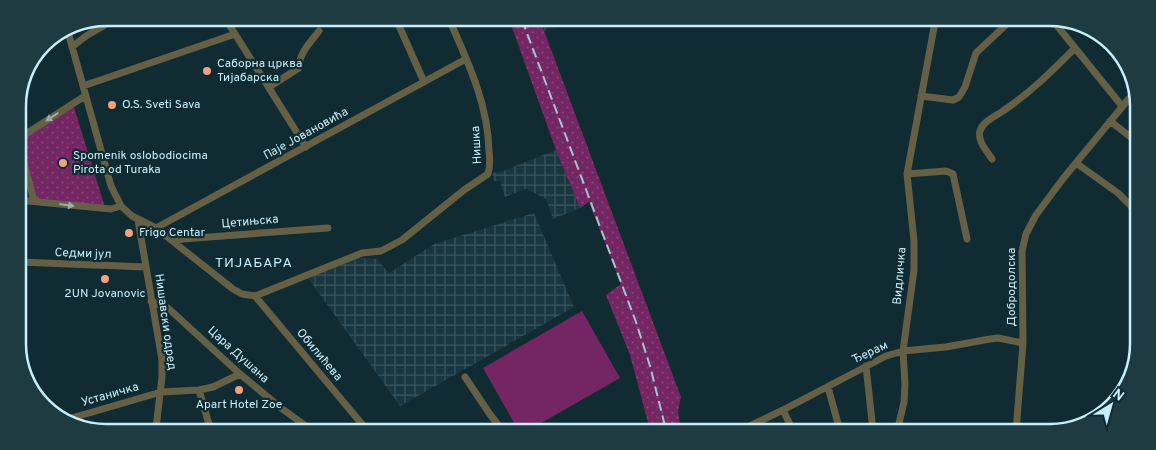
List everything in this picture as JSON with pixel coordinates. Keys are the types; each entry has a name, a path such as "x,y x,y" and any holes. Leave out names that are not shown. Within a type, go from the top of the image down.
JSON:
{"street":[{"path":"72,47 102,26"},
{"path":"231,26 306,147"},
{"path":"399,26 424,82"},
{"name":"Нишка","path":"255,296 362,253 381,251 402,240 458,194 488,174 490,168 489,143 484,107 453,26"},
{"name":"Видличка","path":"899,424 905,390 903,351 914,270 914,240 907,174 934,26"},
{"path":"921,96 953,100 959,97 965,87 976,53 1005,26"},
{"path":"1058,27 1122,106"},
{"path":"268,87 299,68 299,60 302,53 319,31"},
{"path":"82,86 236,34"},
{"path":"69,36 111,186 121,206 138,220 156,228 232,289 242,294 255,296"},
{"path":"992,159 980,137 980,131 985,123 1039,83 1074,49"},
{"name":"Паје Јовановића","path":"156,228 466,60"},
{"path":"26,134 86,96"},
{"name":"Добродолска","path":"1017,424 1023,344 1022,251 1026,234 1036,215 1129,98"},
{"path":"1110,121 1130,137"},
{"path":"1076,163 1118,193 1130,204"},
{"path":"26,170 34,201"},
{"path":"907,174 946,171 953,174 967,239"},
{"path":"26,200 111,209 121,206"},
{"name":"Нишавски одред","path":"138,220 162,360 161,392 157,424"},
{"name":"Цетињска","path":"174,242 183,239 328,228"},
{"name":"Седми јул","path":"26,262 146,267"},
{"name":"Обилићева","path":"255,296 362,424"},
{"name":"Цара Душана","path":"151,301 168,308 240,374 303,424"},
{"name":"Ђерам","path":"754,424 886,356 903,351 946,347 990,338 1023,344"},
{"path":"866,366 872,424"},
{"name":"Устаничка","path":"74,417 161,392 200,390 213,387 240,374"},
{"path":"465,377 497,424"},
{"path":"828,387 838,424"},
{"path":"200,390 209,424"},
{"path":"783,410 790,424"}],"shaded area":[{"path":"512,26 542,26 681,397 678,411 680,424 648,424 630,355 606,295 621,284 589,202 580,208 556,150"},
{"path":"542,26 559,26 544,31"},
{"path":"73,104 105,207 36,200 26,160 26,132"},
{"path":"556,150 580,208 553,219 546,199 526,189 505,197 500,181 494,181 492,173 503,171"},
{"path":"26,165 36,200 26,200"},
{"path":"534,213 574,307 400,406 308,278 359,258 377,259 389,273 434,244"},
{"path":"582,311 620,378 540,424 515,424 483,368"}],"railway":[{"path":"524,26 636,322 650,366 664,424"}],"place":[{"name":"Саборна црква Тијабарска","path":"207,71"},
{"name":"O.S. Sveti Sava","path":"112,105"},
{"name":"Spomenik oslobodiocima Pirota od Turaka","path":"63,163"},
{"name":"Frigo Centar","path":"129,233"},
{"name":"2UN Jovanovic","path":"105,279"},
{"name":"Apart Hotel Zoe","path":"239,390"}],"district":[{"name":"ТИЈАБАРА","path":"254,263"}]}
